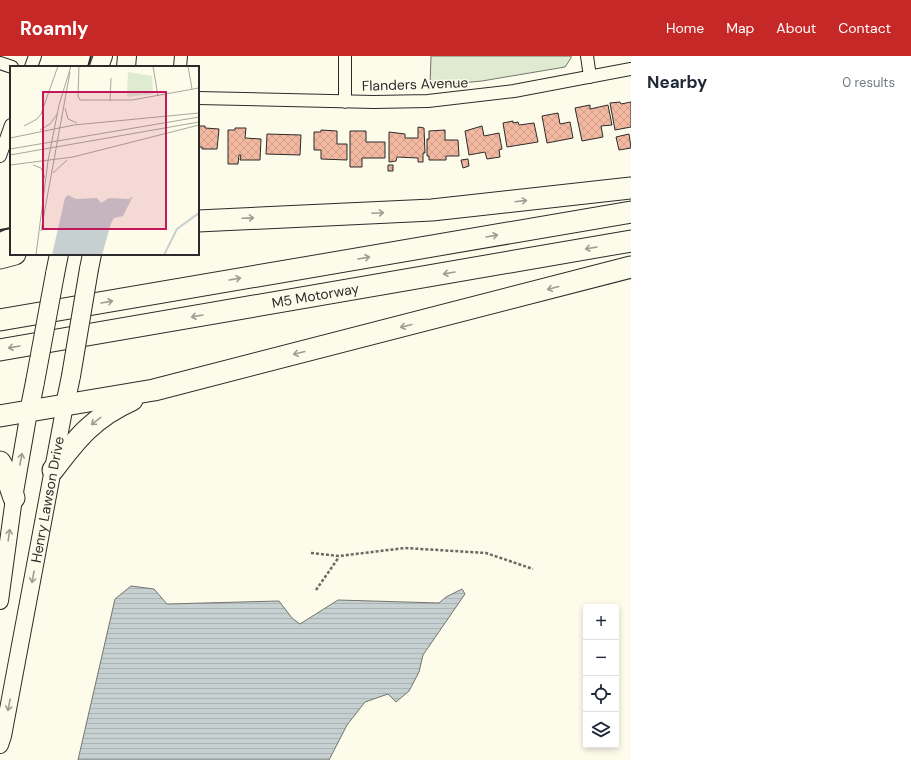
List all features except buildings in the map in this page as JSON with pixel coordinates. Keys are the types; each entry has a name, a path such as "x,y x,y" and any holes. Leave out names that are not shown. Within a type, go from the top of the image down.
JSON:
{"highway":[{"path":"202,220 432,210 631,188"},
{"path":"0,320 631,212"},
{"path":"0,244 10,239"},
{"name":"M5 Motorway","path":"0,350 631,241"},
{"path":"0,258 11,255"},
{"path":"0,416 154,390 631,267"},
{"path":"53,470 78,437 94,421 121,404 154,390"},
{"path":"0,462 14,498"}],"main road":[{"path":"99,66 103,56"},
{"path":"126,66 127,56"},
{"path":"0,601 14,498 59,255"},
{"name":"Henry Lawson Drive","path":"0,745 24,630 71,376 90,261"}],"street":[{"path":"31,66 35,56"},
{"path":"180,66 181,56"},
{"path":"345,102 346,56"},
{"path":"586,56 590,77"},
{"path":"0,63 10,66"},
{"name":"Flanders Avenue","path":"199,98 345,102 402,102 455,99 514,91 631,69"},
{"path":"0,156 10,128"}],"path":[{"path":"311,553 339,556 405,548 460,551 486,553 533,569"},
{"path":"316,590 339,556"}],"green space":[{"path":"431,56 571,56 571,58 565,67 482,81 430,86"}],"shaded area":[{"path":"131,586 154,589 167,604 279,601 292,618 300,624 338,600 439,603 446,597 462,589 465,594 423,655 419,672 409,691 396,702 388,694 365,702 347,725 329,760 78,760 115,599"}],"wall":[{"path":"88,66 91,56"},
{"path":"0,230 10,228"}]}
